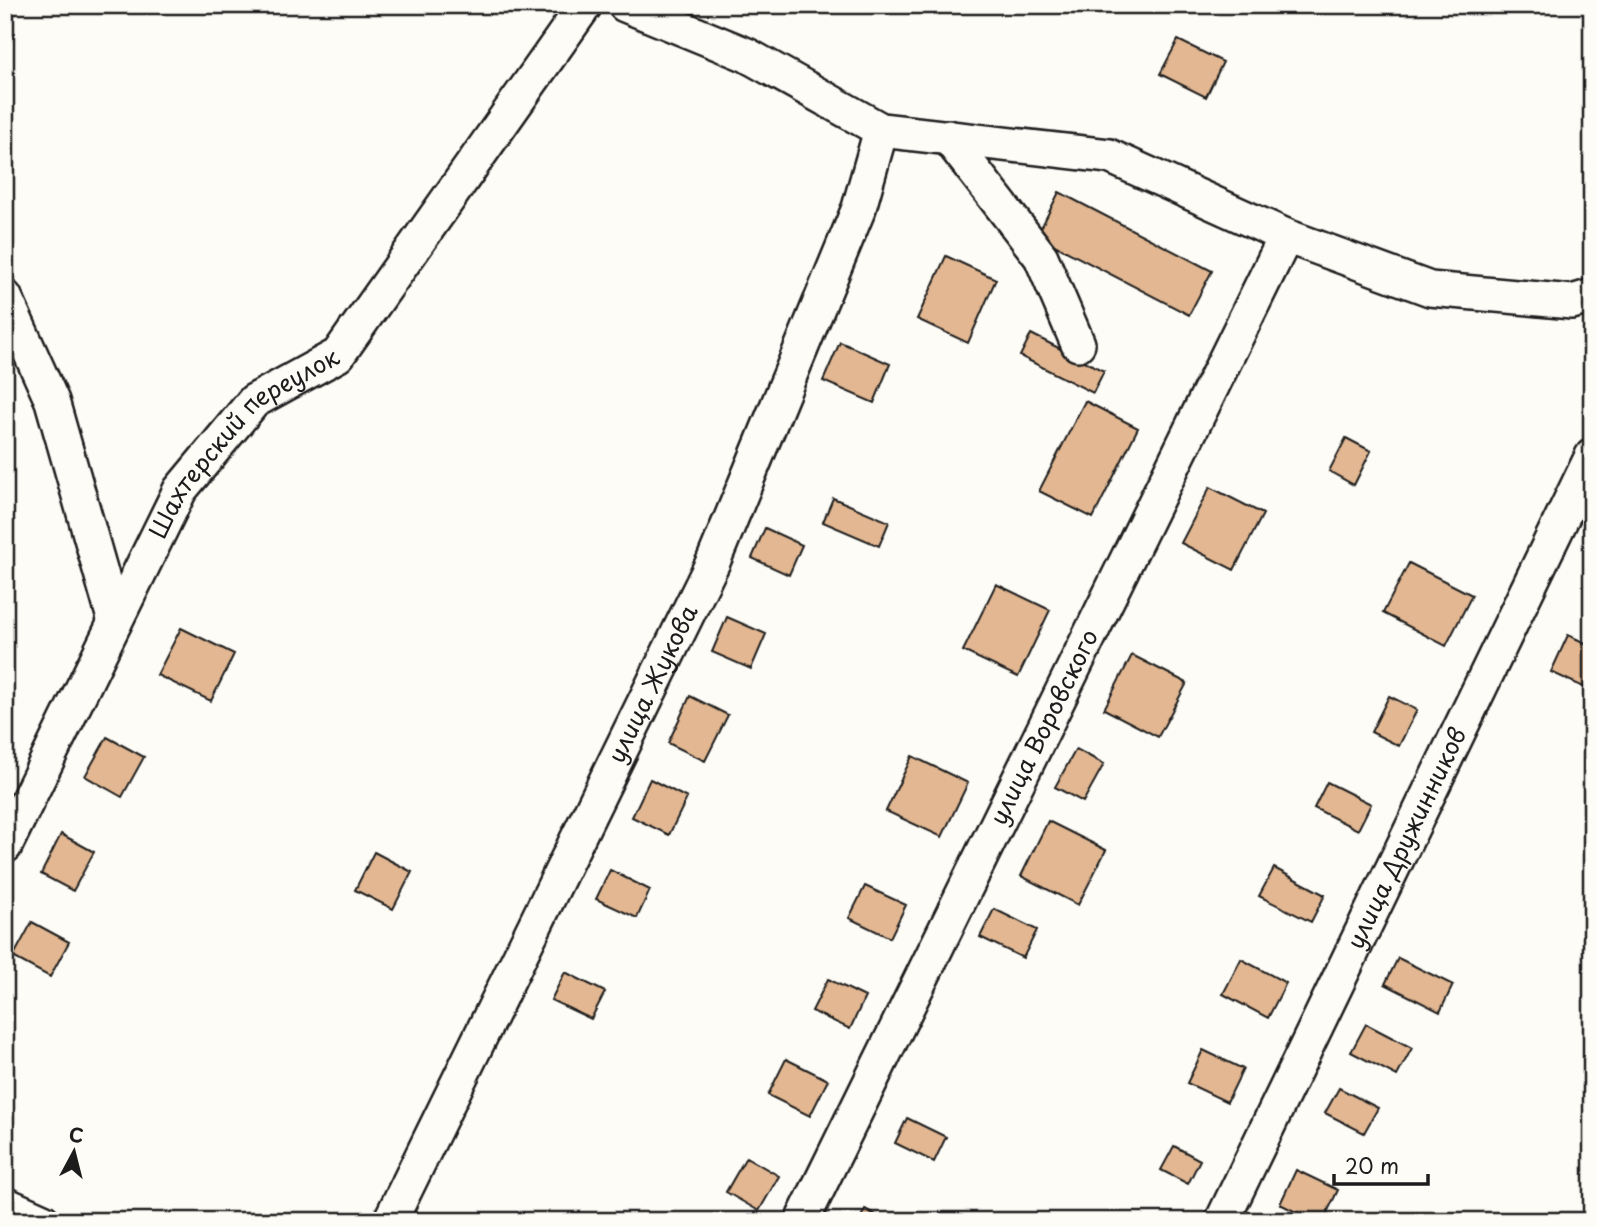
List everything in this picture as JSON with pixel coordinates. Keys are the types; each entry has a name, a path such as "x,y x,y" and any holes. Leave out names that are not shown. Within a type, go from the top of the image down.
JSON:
{"street":[{"name":"Шахтерский переулок","path":"5,846 180,490 254,401 338,355 585,5"},
{"path":"625,5 747,55 881,130 1109,156 1286,236 1430,289 1572,302 1592,296"},
{"name":"улица Жукова","path":"390,1221 713,562 859,208 881,130"},
{"path":"948,137 1041,257 1078,344"},
{"name":"улица Воровского","path":"802,1221 1286,236"},
{"path":"5,297 52,401 115,622"},
{"name":"улица Дружинников","path":"1222,1221 1592,456"},
{"path":"5,1204 43,1221"}],"building":[{"path":"1178,40 1223,62 1206,97 1160,74"},
{"path":"1059,192 1212,271 1189,315 1037,236"},
{"path":"946,256 996,279 968,343 917,319"},
{"path":"1031,334 1104,371 1093,393 1020,356"},
{"path":"840,342 890,364 874,403 823,381"},
{"path":"1085,401 1138,428 1093,518 1039,491"},
{"path":"1346,438 1371,451 1354,485 1329,471"},
{"path":"1210,487 1263,514 1234,570 1181,543"},
{"path":"833,498 889,522 879,546 823,522"},
{"path":"765,528 802,545 789,575 752,558"},
{"path":"1409,563 1472,595 1446,646 1383,613"},
{"path":"996,584 1050,610 1018,677 963,651"},
{"path":"727,617 766,634 751,669 712,652"},
{"path":"181,628 234,654 211,701 157,675"},
{"path":"1568,635 1592,646 1592,691 1551,672"},
{"path":"1132,655 1187,683 1158,737 1104,709"},
{"path":"690,696 728,715 705,761 668,743"},
{"path":"1389,696 1417,710 1399,746 1371,732"},
{"path":"107,737 144,757 122,797 85,776"},
{"path":"1076,749 1104,764 1083,802 1055,787"},
{"path":"912,756 968,783 942,837 886,811"},
{"path":"650,779 687,798 669,835 632,817"},
{"path":"1327,782 1371,804 1358,830 1314,808"},
{"path":"1048,821 1106,850 1078,905 1021,876"},
{"path":"61,834 94,852 73,891 41,874"},
{"path":"374,852 412,872 393,909 355,890"},
{"path":"1274,868 1325,895 1311,922 1259,896"},
{"path":"610,870 650,890 637,918 596,899"},
{"path":"865,886 906,905 890,938 849,918"},
{"path":"994,909 1037,930 1023,958 980,937"},
{"path":"32,922 69,942 50,977 13,957"},
{"path":"1398,958 1453,985 1440,1012 1385,984"},
{"path":"1241,959 1286,983 1268,1018 1223,994"},
{"path":"565,972 605,992 591,1019 551,1000"},
{"path":"828,979 865,997 850,1029 812,1011"},
{"path":"1366,1024 1412,1048 1397,1076 1351,1052"},
{"path":"1203,1050 1243,1069 1227,1102 1187,1083"},
{"path":"786,1059 828,1080 810,1116 768,1095"},
{"path":"1339,1088 1378,1108 1364,1133 1325,1113"},
{"path":"907,1118 946,1137 934,1162 895,1143"},
{"path":"1174,1146 1200,1160 1188,1184 1161,1170"},
{"path":"746,1157 779,1176 759,1211 726,1192"},
{"path":"1296,1170 1338,1190 1323,1221 1314,1221 1280,1204"},
{"path":"865,1209 887,1221 859,1221"}]}
